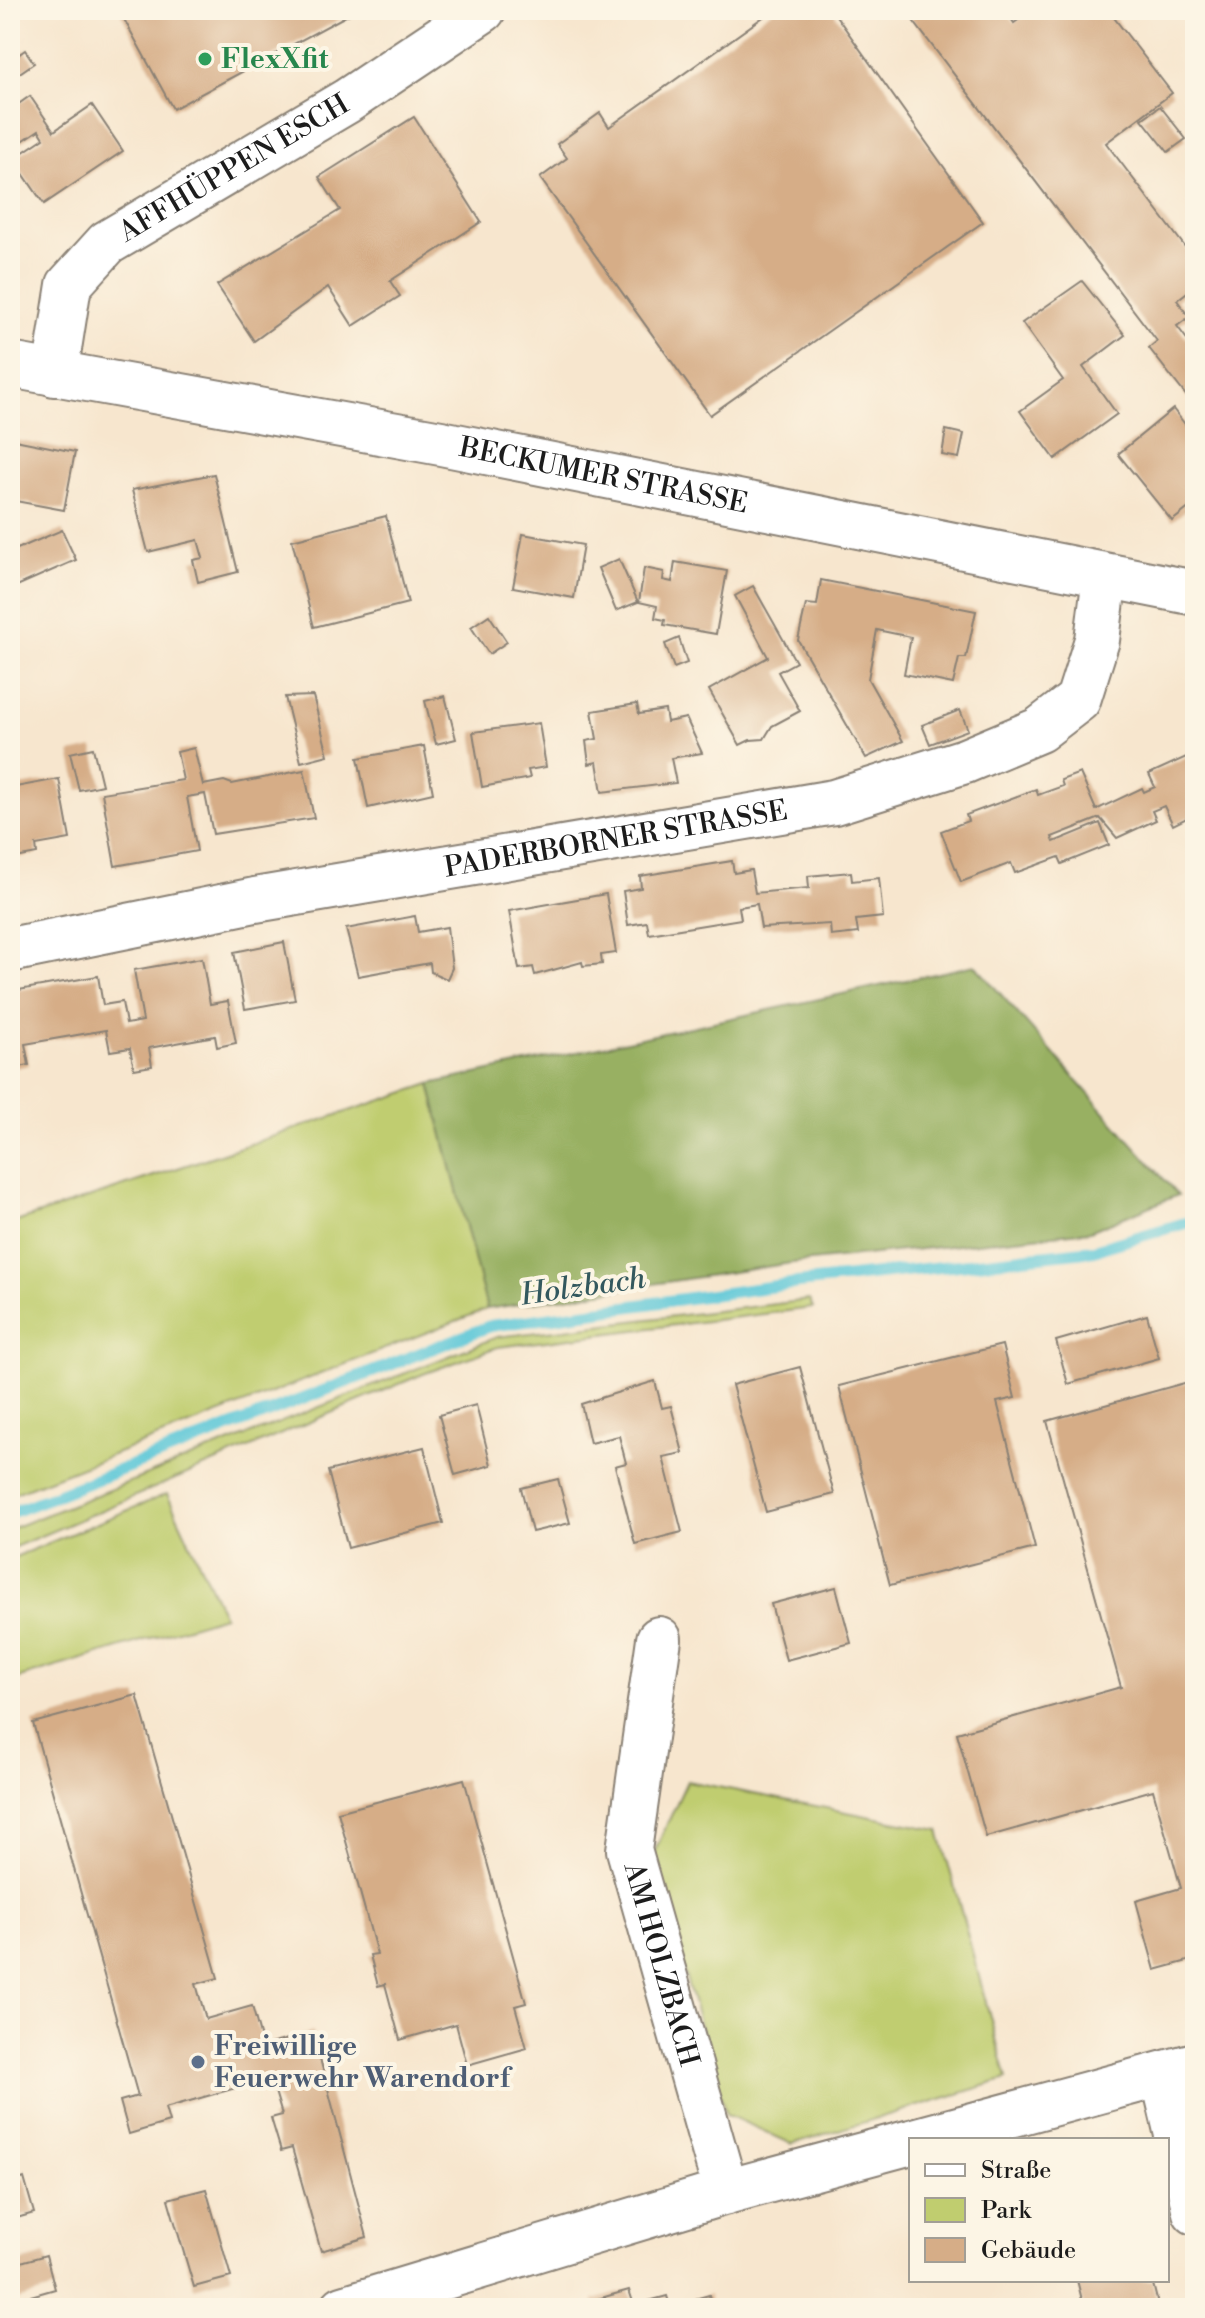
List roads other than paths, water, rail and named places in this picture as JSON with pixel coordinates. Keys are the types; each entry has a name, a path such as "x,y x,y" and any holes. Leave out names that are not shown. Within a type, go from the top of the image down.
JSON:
{"street":[{"name":"AFFHÜPPEN ESCH","path":"55,374 69,285 107,243 347,101 483,10"},
{"name":"BECKUMER STRASSE","path":"10,365 441,443 1195,593"},
{"name":"PADERBORNER STRASSE","path":"10,950 271,898 834,802 965,761 1039,730 1078,700 1097,640 1105,576"},
{"name":"AM HOLZBACH","path":"659,1639 629,1850 726,2192"},
{"path":"925,2138 1179,2070 1195,2212"},
{"path":"343,2308 726,2192 909,2143"}],"waterway":[{"name":"Holzbach","path":"10,1513 490,1326 797,1283 1094,1250 1192,1221"}],"place":[{"name":"FlexXfit","path":"205,59"},
{"name":"Freiwillige Feuerwehr Warendorf","path":"198,2062"}]}
